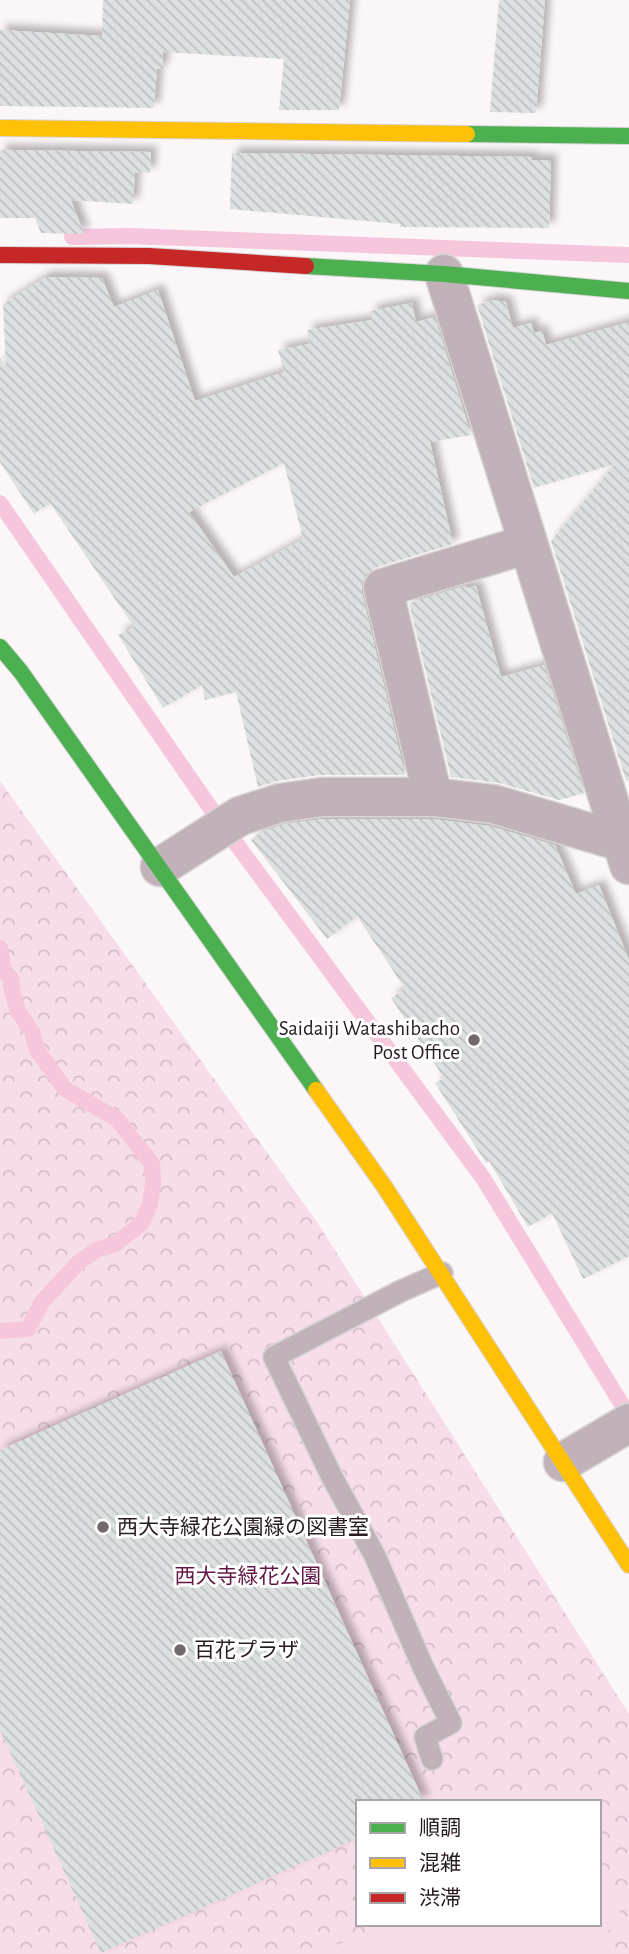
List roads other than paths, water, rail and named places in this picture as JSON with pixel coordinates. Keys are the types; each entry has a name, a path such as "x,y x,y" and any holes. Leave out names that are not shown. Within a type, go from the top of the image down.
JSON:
{"street":[{"path":"0,128 629,136"},
{"path":"0,255 149,256 444,274 629,291"},
{"path":"444,274 626,850"},
{"path":"433,797 383,588 528,544"},
{"path":"0,647 21,672 160,867 384,1186 629,1565"},
{"path":"160,867 240,816 280,803 321,797 433,797 493,804 626,850"},
{"path":"563,1462 624,1426"}],"lane":[{"path":"432,1759 425,1737 451,1723 423,1667 375,1556 332,1477 274,1357 401,1291 442,1273"}],"waterway":[{"path":"72,237 128,236 629,255"},
{"path":"0,503 218,819 483,1178 629,1416"},
{"path":"0,948 3,969 12,980 18,1011 32,1032 37,1050 65,1089 117,1119 152,1164 153,1183 150,1205 141,1224 115,1244 96,1250 78,1263 42,1302 28,1329 0,1331"}],"place":[{"name":"Saidaiji Watashibacho Post Office","path":"474,1040"},
{"name":"西大寺緑花公園緑の図書室","path":"103,1527"},
{"name":"百花プラザ","path":"180,1650"}],"park label":[{"name":"西大寺緑花公園","path":"248,1576"}]}
